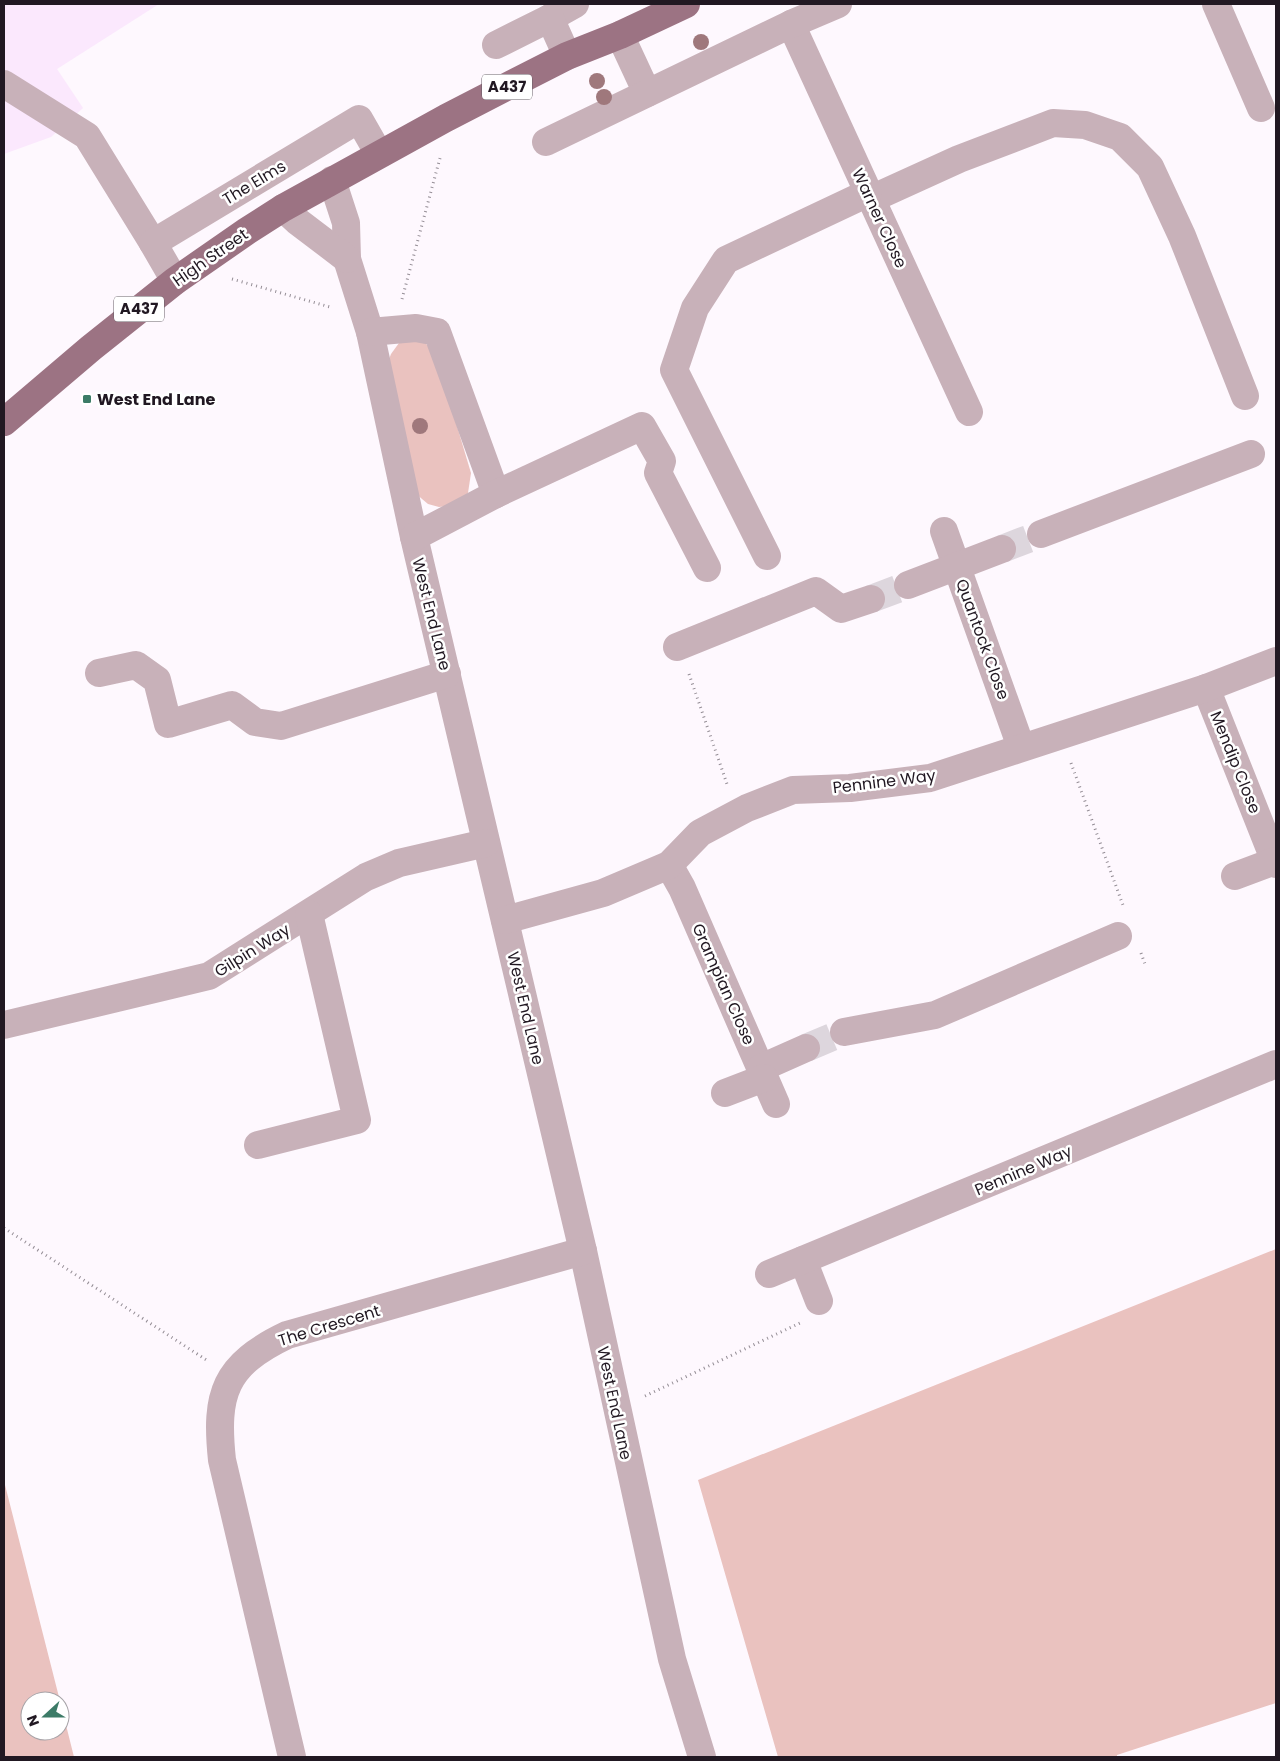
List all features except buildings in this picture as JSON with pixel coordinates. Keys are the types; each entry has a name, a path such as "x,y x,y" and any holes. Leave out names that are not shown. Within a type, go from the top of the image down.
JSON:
{"main road":[{"name":"A437","path":"332,180 568,56 620,35 686,4"},
{"name":"High Street","path":"4,422 91,348 175,281 283,208 332,180"}],"street":[{"path":"496,44 575,4"},
{"path":"546,142 791,24 838,4"},
{"path":"1216,4 1261,108"},
{"path":"550,18 568,56"},
{"name":"Warner Close","path":"791,24 969,412"},
{"path":"620,35 647,93"},
{"path":"4,84 86,136 175,281"},
{"name":"The Elms","path":"153,243 359,119 379,154"},
{"path":"767,556 674,370 695,308 726,260 870,196 1053,123 1085,124 1120,137 1150,167 1182,236 1246,396"},
{"name":"West End Lane","path":"332,180 346,223 347,259 370,332 414,537 583,1251 672,1659 702,1757"},
{"path":"283,208 297,222 347,259"},
{"path":"370,332 416,328 437,332 496,494"},
{"path":"414,537 496,494 642,426 662,461 658,473 707,568"},
{"path":"1041,534 1251,454"},
{"name":"Quantock Close","path":"944,531 1021,747"},
{"path":"908,585 1002,549"},
{"path":"681,646 816,591 841,609 870,599"},
{"name":"Pennine Way","path":"505,920 603,893 669,865 700,833 737,813 793,790 850,788 930,778 1206,688 1276,661"},
{"path":"99,673 136,665 157,680 168,724 232,705 255,722 281,726 447,674"},
{"name":"Mendip Close","path":"1206,688 1276,862"},
{"name":"Gilpin Way","path":"4,1025 209,976 366,877 399,863 486,843"},
{"path":"1235,876 1276,862"},
{"name":"Grampian Close","path":"669,865 682,888 776,1104"},
{"path":"258,1145 357,1120 310,914"},
{"path":"844,1032 935,1015 1127,931"},
{"path":"725,1093 806,1048"},
{"name":"Pennine Way","path":"769,1274 1276,1064"},
{"name":"The Crescent","path":"292,1757 222,1460 219,1428 222,1400 232,1376 245,1360 264,1346 287,1335 583,1251"},
{"path":"803,1260 812,1311"}],"path":[{"path":"404,329 400,307 441,153 430,127"},
{"path":"206,260 225,276 243,282 342,310 362,305"},
{"path":"681,646 737,813"},
{"path":"1060,735 1127,931 1145,964"},
{"path":"4,1228 232,1376"},
{"path":"641,1398 812,1311"}],"shaded area":[{"path":"4,4 159,4 57,69 83,108 51,137 4,154"},
{"path":"423,340 436,356 471,473 468,493 455,505 439,507 428,504 415,493 387,365 391,354 399,343"},
{"path":"1276,1249 1276,1703 1117,1755 1117,1757 778,1757 698,1480"},
{"path":"4,1481 57,1691 20,1691 20,1741 70,1741 74,1757 4,1757"}],"tunnel":[{"path":"1002,549 1041,534"},
{"path":"871,599 908,585"},
{"path":"806,1048 844,1032"}],"place":[{"name":"West End Lane","path":"87,399"}]}
